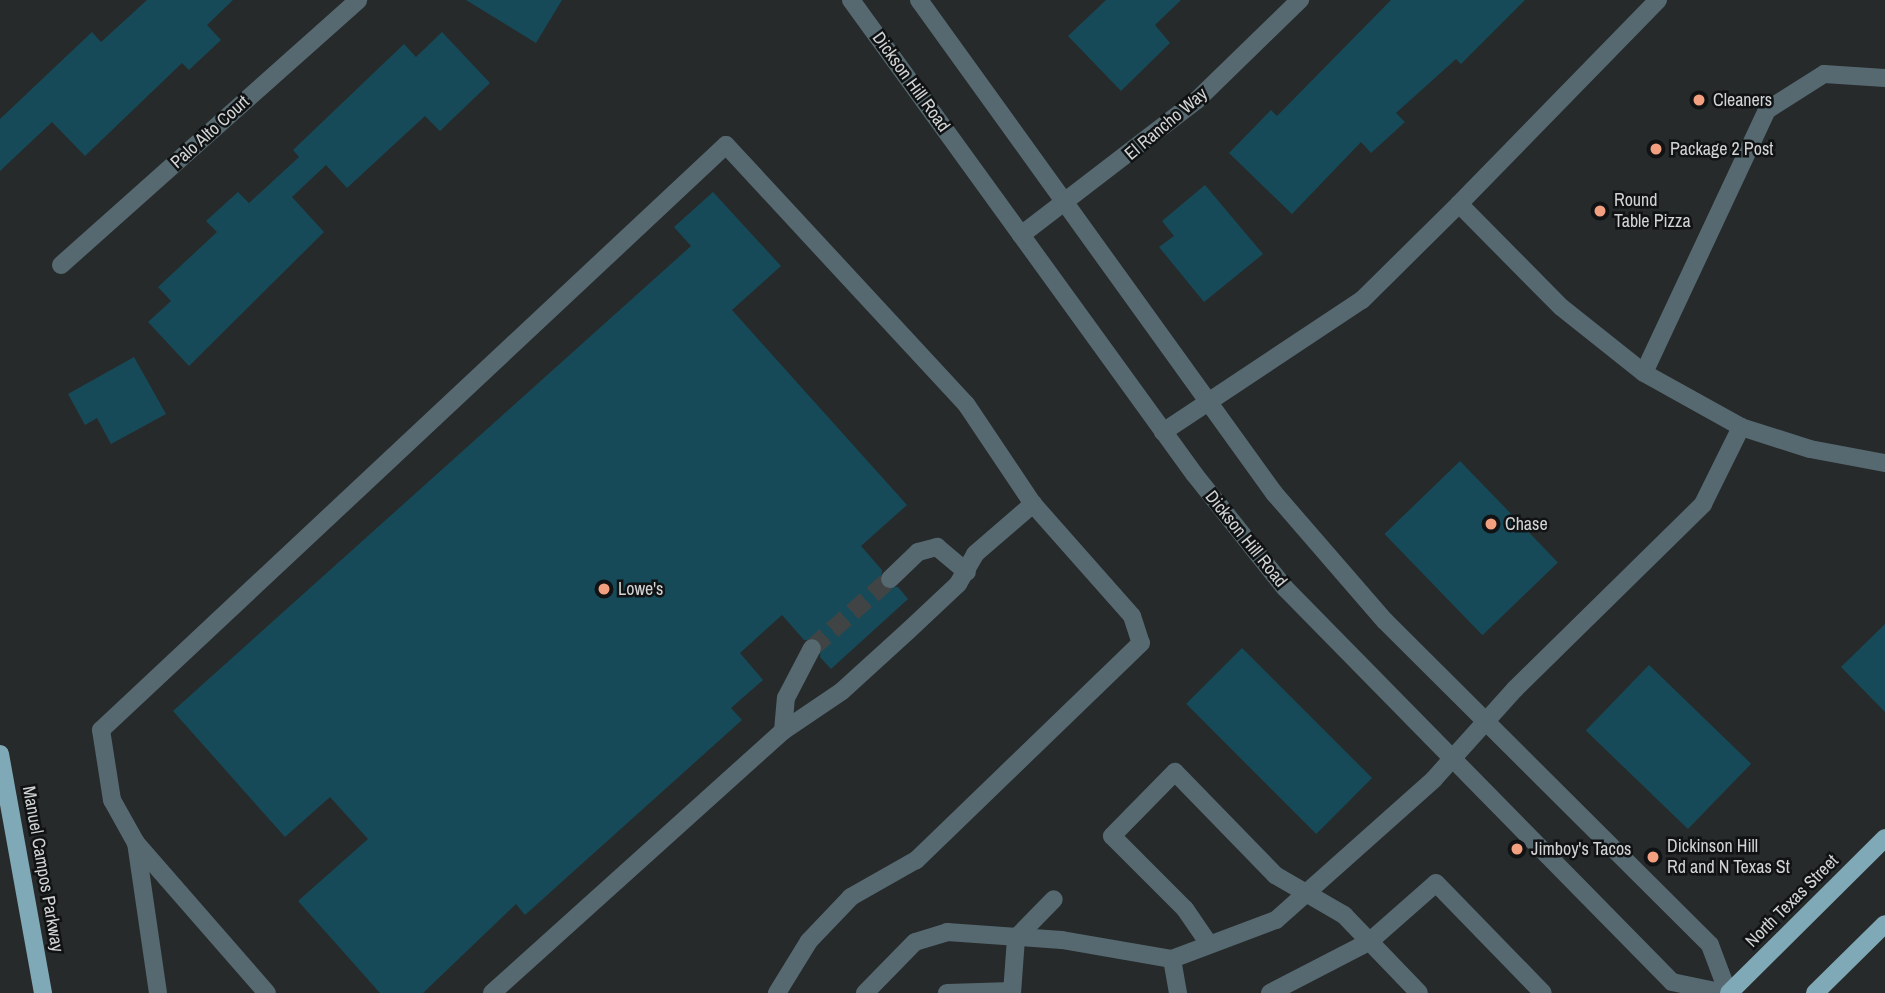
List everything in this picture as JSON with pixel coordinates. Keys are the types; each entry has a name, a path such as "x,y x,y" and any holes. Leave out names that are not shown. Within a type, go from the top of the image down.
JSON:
{"main road":[{"name":"Manuel Campos Parkway","path":"0,754 43,993"},
{"name":"North Texas Street","path":"1727,993 1885,838"},
{"path":"1815,993 1885,924"}],"street":[{"name":"Palo Alto Court","path":"61,265 358,0"},
{"name":"Dickson Hill Road","path":"850,0 1163,432 1285,589 1450,760 1672,982 1727,993"},
{"path":"919,0 1068,201 1207,402 1318,545 1485,721 1710,945 1727,993"},
{"path":"1163,432 1362,300 1658,0"},
{"name":"El Rancho Way","path":"1021,235 1197,100 1294,2"},
{"path":"1644,373 1767,110 1824,74 1885,78"},
{"path":"267,993 136,843 112,800 101,730 726,145 966,404 1032,504 1132,616 1141,643 916,860 850,897 809,941 777,993"},
{"path":"1459,204 1561,307 1644,373 1741,427 1810,449 1885,463"},
{"path":"865,993 915,942 973,931 1172,959 1276,920 1308,894 1450,760 1485,721 1703,504 1741,427"},
{"path":"492,993 783,732 842,691 967,572 975,554 1032,504"},
{"path":"890,579 918,552 937,548 967,572"},
{"path":"783,732 786,698 812,648"},
{"path":"1209,944 1185,909 1112,836 1175,772 1275,875 1344,915 1419,993"},
{"path":"136,843 158,993"},
{"path":"1270,993 1369,942 1436,883 1543,993"},
{"path":"947,993 1012,992 1016,938 1054,899"},
{"path":"1172,959 1178,993"}],"building":[{"path":"147,0 233,0 207,25 221,40 189,70 182,63 85,156 52,122 0,171 0,119 92,32 101,42"},
{"path":"466,0 562,0 536,43"},
{"path":"1106,0 1181,0 1155,25 1170,43 1121,91 1068,36"},
{"path":"1391,0 1525,0 1461,64 1456,59 1396,113 1405,122 1371,153 1361,142 1292,214 1229,153 1271,110 1277,116"},
{"path":"442,32 490,83 440,131 425,116 347,188 326,165 292,197 324,232 189,366 148,322 171,301 158,287 217,232 206,221 238,192 249,203 299,157 293,150 404,44 416,57"},
{"path":"1205,185 1263,254 1204,302 1159,247 1174,236 1162,221"},
{"name":"Lowe's","path":"713,192 781,266 732,310 907,505 861,546 882,570 881,586 898,587 908,599 831,669 820,657 821,641 804,640 782,615 740,653 763,680 731,708 742,720 525,915 516,904 423,993 380,993 298,901 368,839 330,797 285,837 173,711 691,246 674,227"},
{"path":"134,357 166,414 111,444 97,418 85,425 68,394"},
{"path":"1460,461 1558,562 1482,635 1384,534"},
{"path":"1885,624 1885,712 1841,667"},
{"path":"1242,648 1372,778 1316,834 1186,704"},
{"path":"1649,665 1751,764 1688,829 1586,730"}],"tunnel":[{"path":"812,648 890,579"}],"place":[{"name":"Cleaners","path":"1699,100"},
{"name":"Package 2 Post","path":"1656,149"},
{"name":"Round Table Pizza","path":"1600,211"},
{"name":"Chase","path":"1491,524"},
{"name":"Lowe's","path":"604,589"},
{"name":"Jimboy's Tacos","path":"1517,849"},
{"name":"Dickinson Hill Rd and N Texas St","path":"1653,857"}]}
